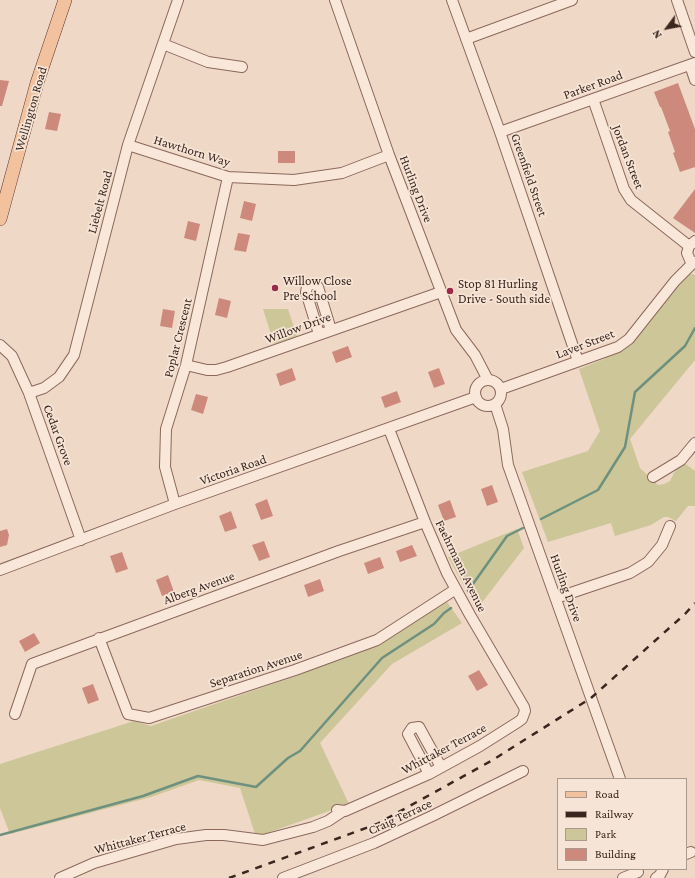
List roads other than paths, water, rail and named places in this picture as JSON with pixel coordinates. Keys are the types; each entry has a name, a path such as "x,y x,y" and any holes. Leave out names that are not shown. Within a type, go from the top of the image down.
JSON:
{"main road":[{"name":"Wellington Road","path":"0,219 37,83 65,0"}],"street":[{"name":"Liebelt Road","path":"29,393 44,388 59,377 74,355 128,145 178,0"},
{"name":"Hurling Drive","path":"335,0 389,155 456,330 475,355 488,380"},
{"name":"Greenfield Street","path":"452,0 500,132 578,361"},
{"path":"466,39 572,0"},
{"path":"677,0 695,52"},
{"path":"164,44 208,62 242,67"},
{"path":"692,64 695,80"},
{"name":"Parker Road","path":"500,132 692,64"},
{"name":"Jordan Street","path":"592,100 624,189 631,200 692,243"},
{"name":"Hawthorn Way","path":"128,145 228,177 294,180 342,173 389,155"},
{"name":"Poplar Crescent","path":"174,504 165,467 166,429 186,365 228,177"},
{"path":"692,243 687,253 688,257 694,263"},
{"name":"Laver Street","path":"501,389 618,347 629,339 674,281 694,263"},
{"path":"319,334 306,292 307,287 311,284 315,284 318,287 332,330"},
{"name":"Willow Drive","path":"186,365 206,370 216,370 441,292"},
{"name":"Cedar Grove","path":"0,345 12,356 29,393 81,540"},
{"path":"488,380 496,382 501,389 501,398 496,404 487,406 482,404 476,398 476,388 482,382 488,380"},
{"name":"Victoria Road","path":"0,570 174,504 476,398"},
{"name":"Hurling Drive","path":"496,404 503,429 508,465 620,778"},
{"name":"Faehrmann Avenue","path":"389,429 442,563 524,707"},
{"path":"653,477 681,460 695,443"},
{"name":"Alberg Avenue","path":"15,714 32,664 99,638 339,551 425,522"},
{"path":"556,598 630,573 642,566 648,562 662,544 670,526"},
{"name":"Separation Avenue","path":"99,638 128,714 149,718 295,670 377,640 456,589"},
{"name":"Whittaker Terrace","path":"60,878 94,863 176,839 206,835 224,835 262,840 313,827 328,821 340,810 345,811 379,797 429,774 480,746 518,722 524,715 524,707"},
{"path":"429,774 408,734 412,728 419,727 441,767"},
{"name":"Craig Terrace","path":"283,878 374,843 523,771"},
{"path":"623,878 640,873"}],"waterway":[{"path":"541,519 598,490 625,447 635,392 685,346 695,328"},
{"path":"468,591 507,536 523,528"},
{"path":"0,835 143,796 198,776 256,787 288,758 300,751 382,658 434,624 451,608"}],"railway":[{"path":"229,878 377,824 491,761 591,698 685,614 695,603"}],"place":[{"name":"Willow Close Pre School","path":"275,288"},
{"name":"Stop 81 Hurling Drive - South side","path":"450,291"}]}
